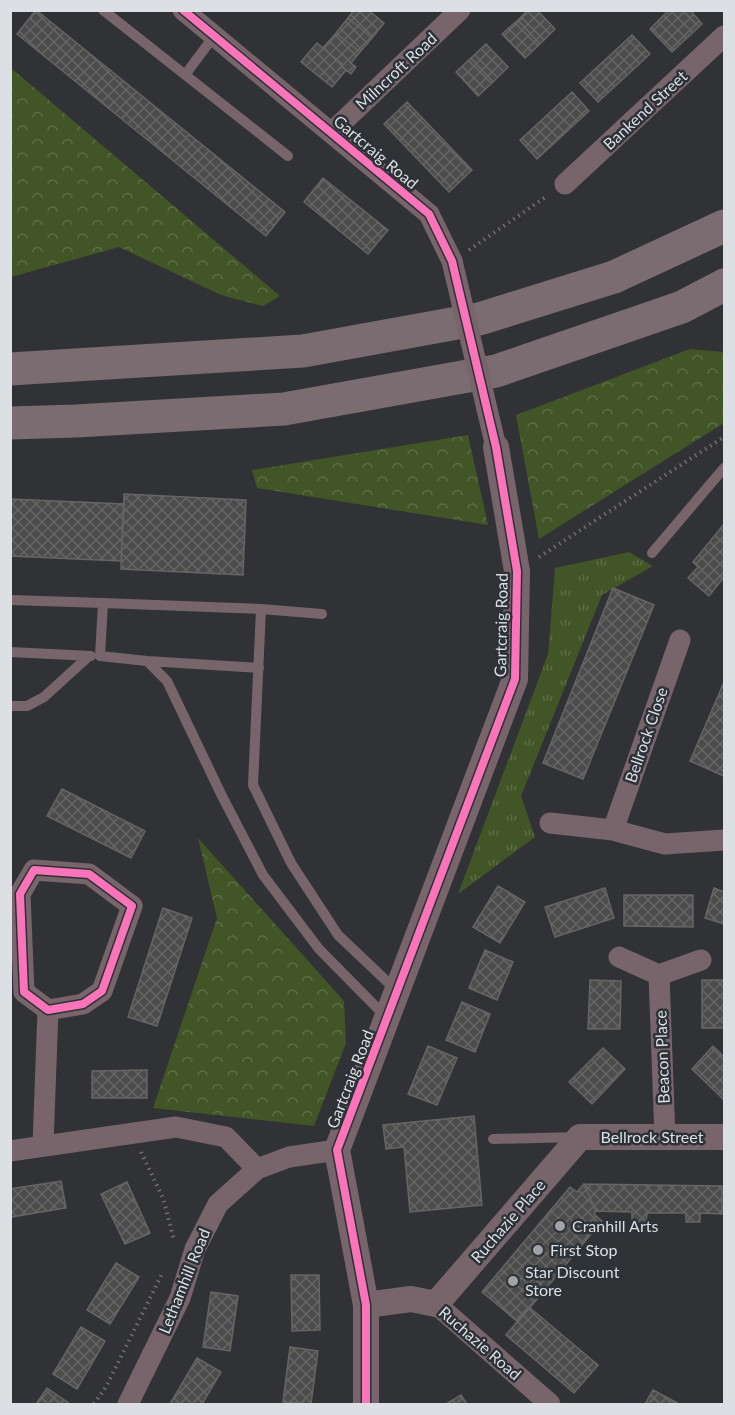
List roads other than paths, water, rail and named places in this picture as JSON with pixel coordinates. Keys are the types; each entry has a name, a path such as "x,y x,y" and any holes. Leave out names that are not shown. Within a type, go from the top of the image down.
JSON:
{"highway":[{"path":"10,369 303,351 479,319 614,278 724,226"},
{"path":"10,423 284,409 496,371 682,307 724,285"}],"street":[{"name":"Gartcraig Road","path":"183,10 429,214 452,261 496,447 517,571 515,679 337,1150 366,1305 366,1404"},
{"name":"Milncroft Road","path":"332,132 460,10"},
{"name":"Bankend Street","path":"565,184 724,36"},
{"name":"Bellrock Close","path":"613,830 680,640"},
{"path":"550,823 613,830 665,844 724,840"},
{"path":"34,870 89,874 132,906 102,992 83,1004 48,1010 24,992 20,894 34,870"},
{"path":"619,957 660,975 701,960"},
{"name":"Beacon Place","path":"660,975 665,1138"},
{"path":"43,1145 48,1010"},
{"path":"10,1151 176,1127 226,1137 257,1169"},
{"name":"Bellrock Street","path":"580,1137 724,1137"},
{"name":"Ruchazie Place","path":"436,1304 580,1137"},
{"name":"Lethamhill Road","path":"128,1404 180,1298 195,1249 218,1204 257,1169 289,1157 337,1150"},
{"name":"Ruchazie Road","path":"366,1305 411,1299 436,1304 550,1404"}],"lane":[{"path":"103,10 288,156"},
{"path":"185,75 214,36"},
{"path":"652,553 724,468"},
{"path":"10,600 261,609 322,614"},
{"path":"100,656 103,603"},
{"path":"261,609 254,785 291,863 338,935 398,992"},
{"path":"10,652 259,668"},
{"path":"10,706 27,706 44,697 89,656"},
{"path":"147,661 167,681 263,875 319,949 387,1018"},
{"path":"494,1139 580,1137"}],"place":[{"name":"Cranhill Arts","path":"560,1226"},
{"name":"First Stop","path":"538,1250"},
{"name":"Star Discount Store","path":"513,1281"}]}
